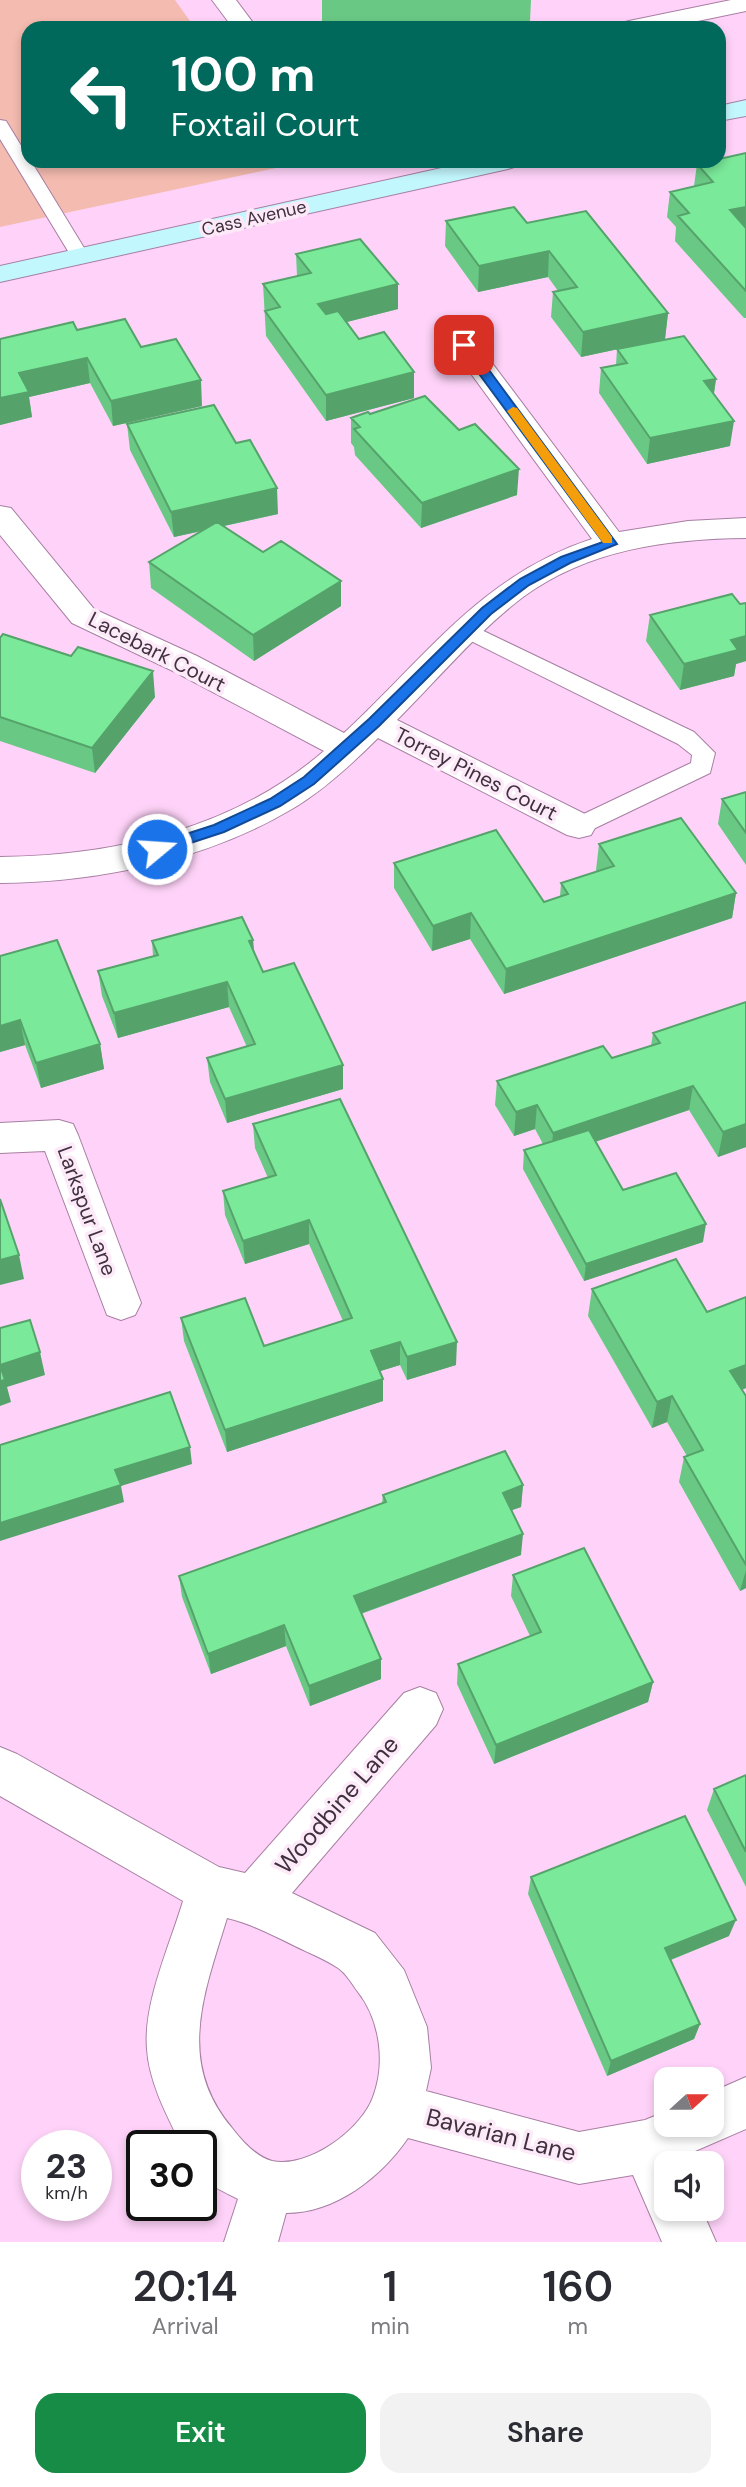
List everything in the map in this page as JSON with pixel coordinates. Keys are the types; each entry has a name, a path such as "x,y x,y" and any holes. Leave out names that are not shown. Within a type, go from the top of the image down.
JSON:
{"main road":[{"path":"726,112 746,108"},
{"name":"Cass Avenue","path":"0,274 476,168"}],"street":[{"path":"224,0 240,21"},
{"path":"663,21 746,4"},
{"path":"464,345 611,544"},
{"name":"Lacebark Court","path":"0,515 83,616 186,664 346,748"},
{"path":"0,870 56,869 95,863 157,849 219,829 275,803 309,781 374,722 486,611 524,582 566,560 611,544 660,533 746,528"},
{"name":"Torrey Pines Court","path":"374,722 579,826"},
{"name":"Larkspur Lane","path":"0,1138 59,1135 121,1303"},
{"name":"Woodbine Lane","path":"233,1895 420,1709"},
{"name":"Bavarian Lane","path":"0,1770 233,1895 357,1951 386,1987 402,2027 405,2068 397,2109 375,2141 347,2166 306,2187 268,2187 229,2166 205,2137 185,2098 172,2049 175,2008 233,1895"},
{"path":"724,2113 746,2103"},
{"name":"Bavarian Lane","path":"397,2109 579,2158 647,2146 667,2137"},
{"path":"647,2146 654,2162"},
{"path":"251,2242 268,2187"},
{"path":"679,2221 688,2242"}],"lane":[{"path":"0,125 21,159"},
{"path":"26,168 80,256"},
{"path":"467,630 686,738 704,753 702,767 579,826"}],"shaded area":[{"path":"0,0 175,0 190,21 21,21 21,168 276,168 0,227"}],"building":[{"path":"746,153 746,207 730,210 746,228 746,291 678,216 689,213 670,192 713,182 701,168 726,168 726,157"},
{"path":"514,207 527,223 586,211 668,313 583,332 553,292 577,287 549,251 479,266 446,221"},
{"path":"360,239 398,284 318,304 326,314 338,311 359,339 384,332 414,372 326,395 265,311 280,307 263,284 311,273 296,254"},
{"path":"125,319 141,347 176,339 201,380 111,401 87,358 19,373 29,392 0,398 0,339 73,322 77,330"},
{"path":"684,336 716,379 704,381 734,421 650,438 601,368 627,363 617,349"},
{"path":"425,396 459,430 475,424 519,469 422,503 354,429 360,427 351,418"},
{"path":"214,405 236,443 250,440 277,488 171,512 127,424"},
{"path":"217,522 263,552 281,541 341,581 253,635 149,562"},
{"path":"732,594 740,604 746,603 746,636 731,640 738,650 684,664 650,615"},
{"path":"3,634 71,656 78,647 153,671 92,748 0,717 0,638"},
{"path":"746,792 746,833 722,799"},
{"path":"681,818 736,893 506,969 471,913 433,926 394,863 496,830 544,902 568,894 561,883 614,866 599,844"},
{"path":"242,917 263,972 294,963 343,1065 225,1099 207,1058 255,1044 227,982 114,1013 98,971 158,955 152,941"},
{"path":"57,940 100,1044 36,1063 20,1020 0,1026 0,956"},
{"path":"746,1002 746,1124 723,1132 693,1086 553,1133 537,1105 516,1112 497,1081 603,1046 612,1058 660,1043 653,1033"},
{"path":"340,1099 457,1342 407,1357 400,1342 371,1351 383,1379 225,1430 181,1318 245,1298 264,1346 352,1318 309,1220 243,1241 223,1191 276,1175 253,1124"},
{"path":"589,1130 623,1190 676,1173 706,1224 586,1264 524,1150"},
{"path":"0,1199 19,1255 0,1260"},
{"path":"676,1259 707,1312 746,1297 746,1365 730,1371 746,1396 746,1565 684,1457 703,1450 672,1396 657,1402 592,1289"},
{"path":"30,1320 40,1352 0,1365 0,1328"},
{"path":"0,1365 5,1380 0,1381"},
{"path":"170,1392 190,1447 115,1470 121,1485 0,1523 0,1445"},
{"path":"505,1451 523,1485 503,1493 523,1534 354,1596 381,1659 309,1686 284,1625 208,1654 179,1576 386,1502 383,1495"},
{"path":"584,1548 653,1682 496,1745 458,1664 541,1632 513,1575"},
{"path":"746,1775 746,1852 714,1789"},
{"path":"685,1816 736,1920 665,1948 700,2024 611,2061 531,1877"}],"slow traffic":[{"path":"513,411 608,540"}],"route":[{"path":"157,849 219,829 275,803 309,781 374,722 486,611 524,582 566,560 611,544 464,345"}]}
